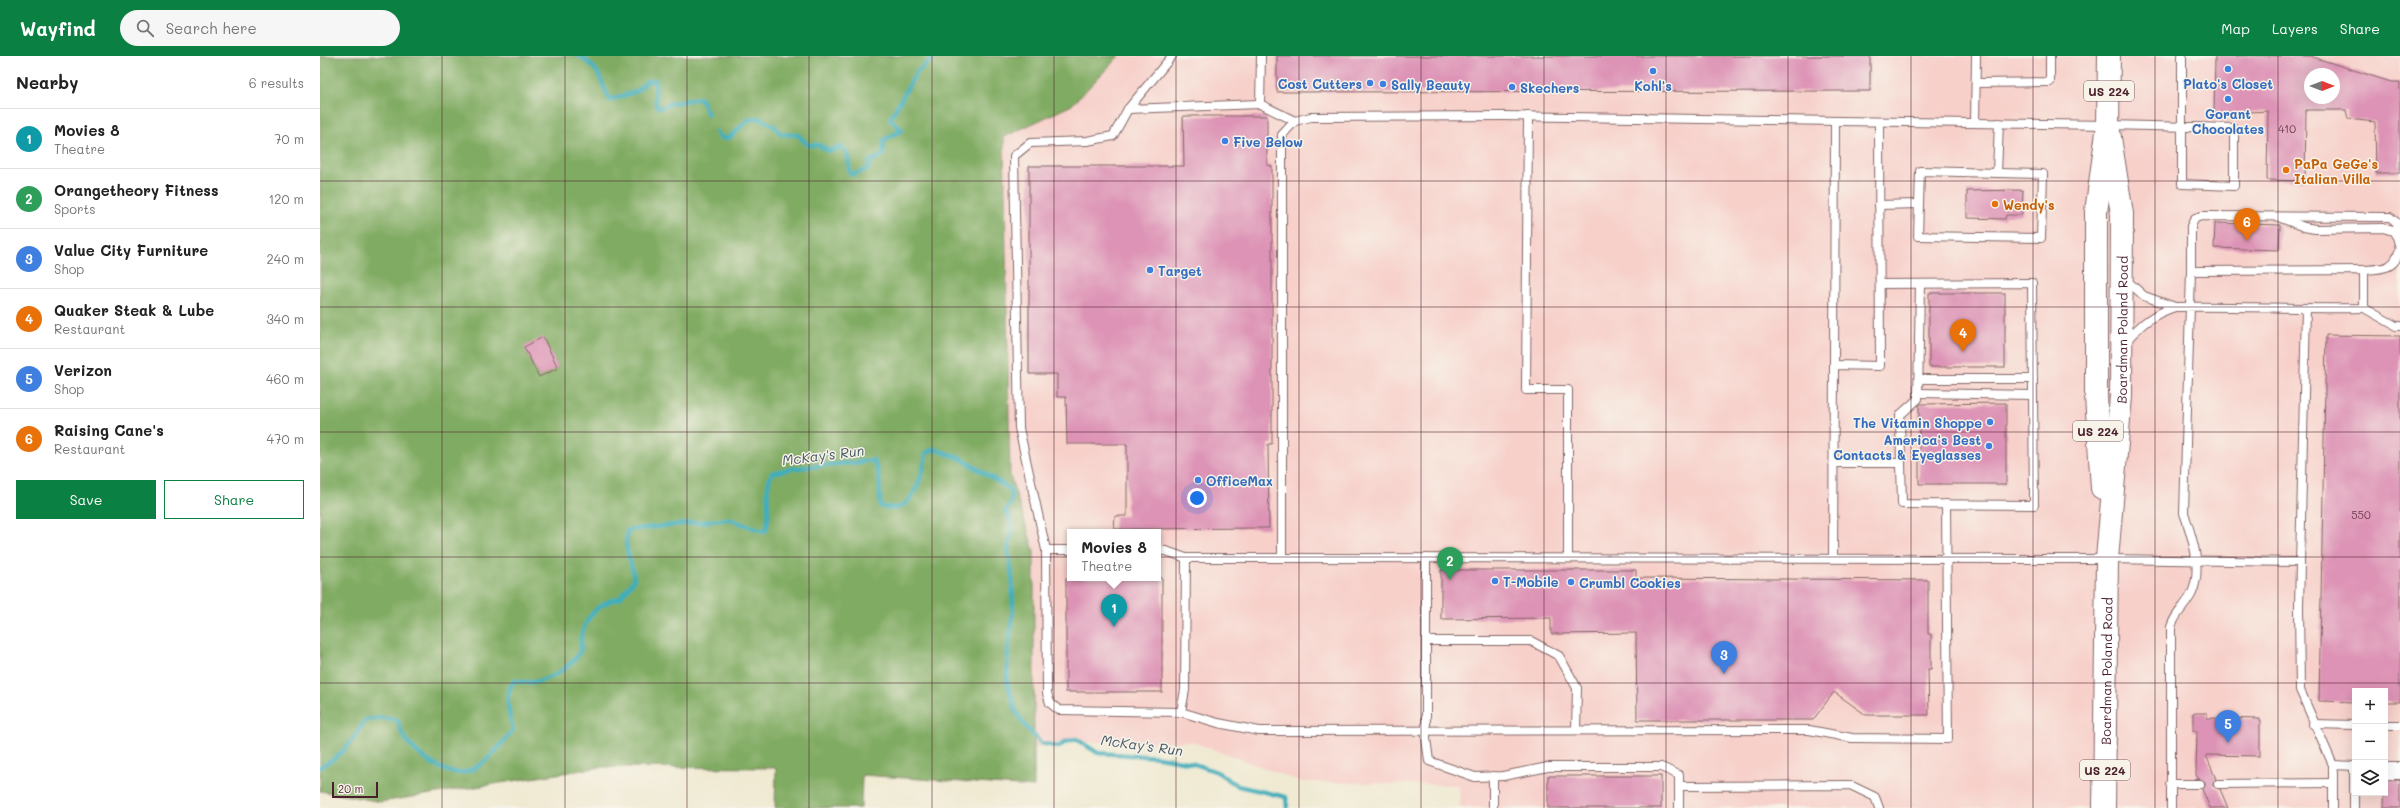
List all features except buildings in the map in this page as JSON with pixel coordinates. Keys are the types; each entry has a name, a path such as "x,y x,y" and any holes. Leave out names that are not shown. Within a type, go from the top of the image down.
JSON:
{"main road":[{"name":"Boardman Poland Road","path":"2107,559 2096,396 2096,212 2108,125 2109,56"},
{"name":"Boardman Poland Road","path":"2104,808 2107,559 2121,396 2122,214 2108,125"}],"lane":[{"path":"1172,56 1128,109 1112,136 1087,141 1030,143 1014,156 1019,428 1046,550 1047,693 1050,704 1059,710 1182,712 1218,724 1259,731 1808,730 1852,738 1948,739 1946,504"},
{"path":"1260,104 1261,56"},
{"path":"1975,123 1976,56"},
{"path":"1976,83 2050,82 2050,56"},
{"path":"1282,557 1282,135 1294,121 1311,117 1528,116 2183,126 2234,128 2234,186 2182,184 2183,126 2182,56"},
{"path":"1128,109 1260,104 1294,121"},
{"path":"1528,116 1526,390 1568,390 1568,558"},
{"path":"1833,558 1835,121"},
{"path":"1834,365 1880,366 1879,122"},
{"path":"1997,173 1998,123"},
{"path":"1920,172 1997,173 2043,174 2041,238 1918,236 1920,172"},
{"path":"1879,205 1919,204"},
{"path":"2170,808 2171,627 2174,617 2192,593 2195,561 2194,544 2184,513 2191,226 2195,218 2202,216 2390,217 2396,222 2400,235"},
{"path":"2191,271 2382,269 2392,265 2399,255 2400,247 2397,237 2392,230 2382,228 2315,229 2304,227 2277,216"},
{"path":"2364,270 2364,308"},
{"path":"2121,276 2144,296 2175,307"},
{"path":"1880,284 2032,283 2034,505 1902,504 1900,415 1918,399 1920,284"},
{"path":"2121,346 2146,319 2175,307 2306,309 2364,308 2396,326 2400,326"},
{"path":"2306,309 2300,562 2300,690 2313,724 2333,765 2333,808"},
{"path":"1918,379 2033,379"},
{"path":"1918,393 2033,395"},
{"path":"1833,464 1901,464"},
{"path":"1046,550 1067,550"},
{"path":"1161,551 1166,551 1186,558 1946,558 2300,562"},
{"path":"1182,712 1185,690 1186,558"},
{"path":"1426,558 1426,731 1429,761 1475,777 1494,776 1548,767 1661,767 1679,774 1679,808"},
{"path":"1426,641 1531,641 1559,656 1576,688 1576,730"},
{"path":"2313,724 2352,724"},
{"path":"2388,725 2400,725"},
{"path":"2333,765 2352,766"},
{"path":"2388,767 2400,767"},
{"path":"2388,775 2400,775"},
{"path":"1493,808 1494,776"},
{"path":"2218,784 2333,782"},
{"path":"2170,784 2200,784"},
{"path":"1679,786 1850,785 1875,797 1879,808"},
{"path":"2354,796 2354,808"}],"shaded area":[{"path":"1119,56 2400,56 2400,808 1460,808 1459,785 1302,782 1193,742 1065,742 1034,748 1034,551 1010,475 1004,137 1072,105"}],"green space":[{"path":"320,56 1119,56 1072,105 1004,137 1010,475 1034,551 1034,787 862,775 861,808 775,808 776,768 601,767 381,802 320,791","holes":["543,338 558,368 539,377 524,347"]}],"waterway":[{"path":"579,56 592,65 596,70 610,100 637,91 646,82 655,80 656,105 660,108 673,103 700,98 708,114"},
{"path":"716,132 721,138 729,138 748,120 759,118 774,126 781,134 798,135 808,145 819,145 829,151 841,147 846,152 849,161 849,171 852,175 868,169 870,161 883,155 884,140 902,130 890,119 916,73 935,56"},
{"name":"McKay's Run","path":"320,767 341,753 365,720 381,718 398,720 402,733 409,744 425,758 443,769 453,772 462,772 477,767 489,758 513,730 508,699 514,681 541,681 561,671 573,661 580,651 581,636 590,616 600,606 620,598 634,580 626,543 628,530 729,519 765,532 768,517 768,487 772,473 797,468 873,460 879,476 880,506 897,508 902,506 912,496 924,467 926,453 934,449 960,458 1010,489 1011,501 1005,511 1008,514 1012,528 1008,549 1012,576 1013,610 1008,651 1007,681 1016,712 1026,727 1041,743 1059,747 1065,742 1076,739 1098,753 1159,757 1192,763 1217,772 1238,786 1286,797 1287,808"}],"place":[{"name":"Plato's Closet","path":"2228,69"},
{"name":"Kohl's","path":"1653,71"},
{"name":"Cost Cutters","path":"1370,83"},
{"name":"Sally Beauty","path":"1383,84"},
{"name":"Skechers","path":"1512,87"},
{"name":"Gorant Chocolates","path":"2228,99"},
{"name":"Five Below","path":"1225,141"},
{"name":"PaPa GeGe's Italian Villa","path":"2286,170"},
{"name":"Wendy's","path":"1995,204"},
{"name":"Raising Cane's","path":"2247,241"},
{"name":"Target","path":"1150,270"},
{"name":"Quaker Steak & Lube","path":"1963,352"},
{"name":"The Vitamin Shoppe","path":"1990,422"},
{"name":"America's Best Contacts & Eyeglasses","path":"1989,446"},
{"name":"OfficeMax","path":"1198,480"},
{"name":"Orangetheory Fitness","path":"1450,580"},
{"name":"T-Mobile","path":"1495,581"},
{"name":"Crumbl Cookies","path":"1571,582"},
{"name":"Movies 8","path":"1114,627"},
{"name":"Value City Furniture","path":"1724,674"},
{"name":"Verizon","path":"2228,743"}]}
